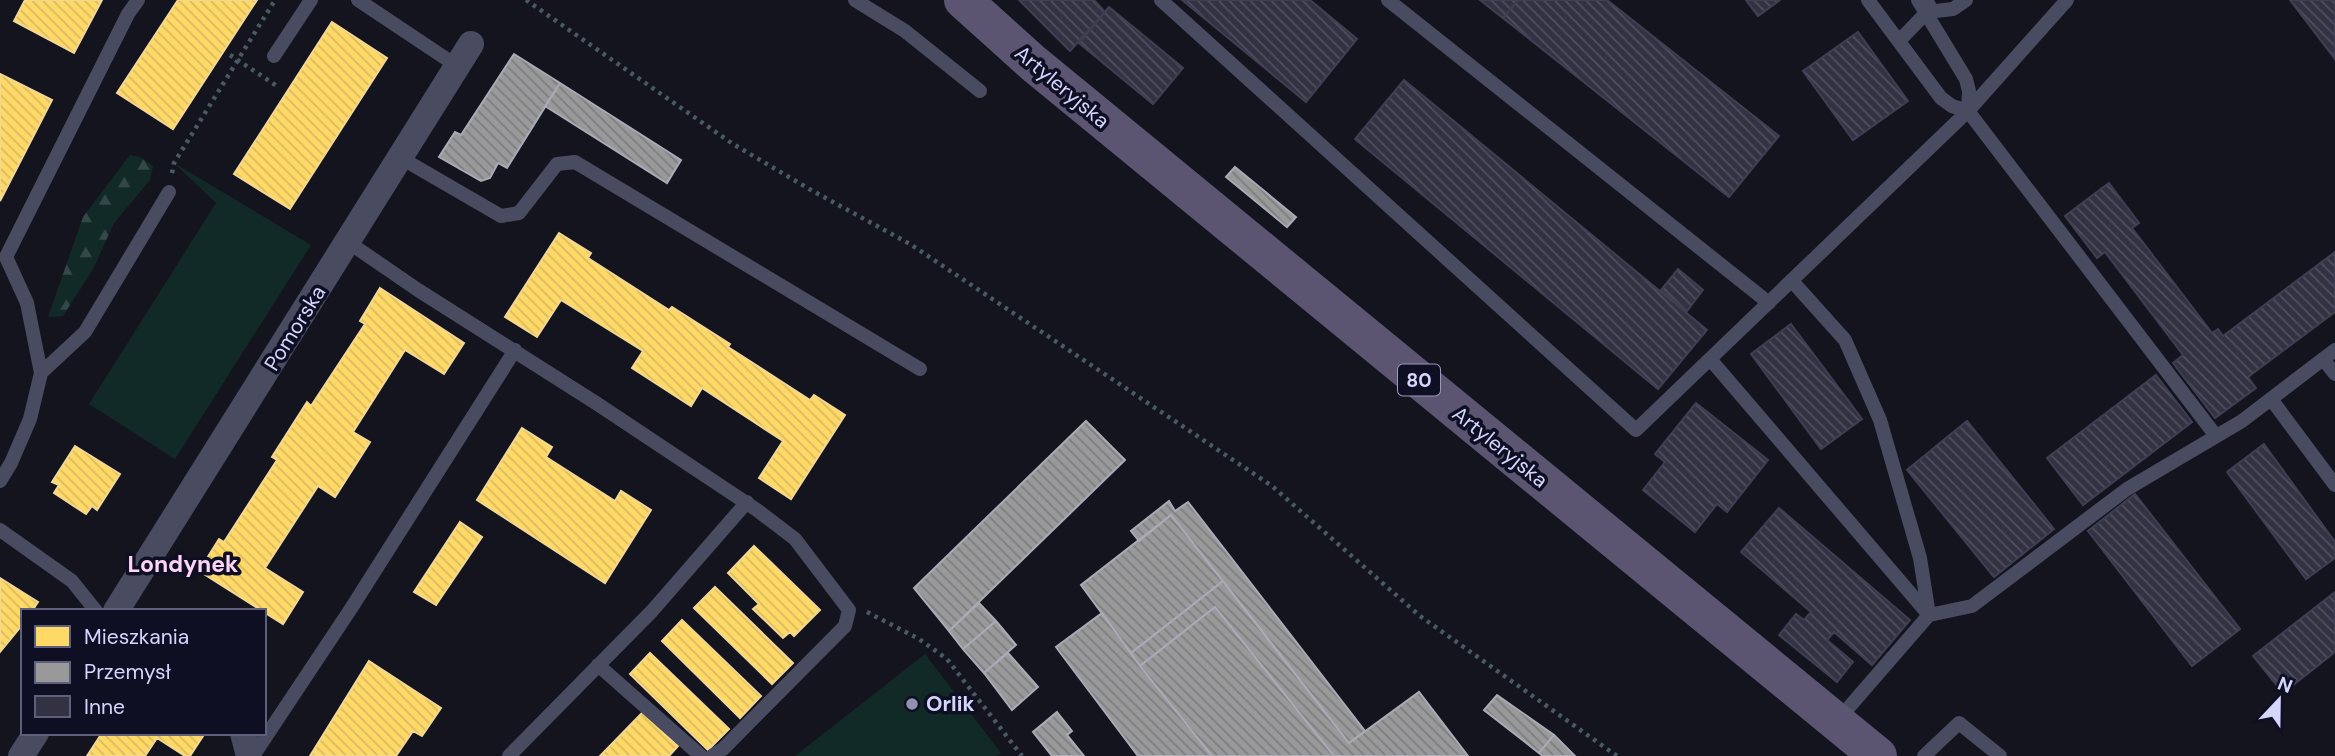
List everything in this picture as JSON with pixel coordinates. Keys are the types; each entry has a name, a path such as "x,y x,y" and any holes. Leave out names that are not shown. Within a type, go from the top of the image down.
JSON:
{"main road":[{"name":"Artyleryjska","path":"964,0 1032,63 1878,756"}],"street":[{"name":"Pomorska","path":"117,609 471,44"},
{"path":"22,756 35,735"},
{"path":"244,735 251,756"}],"lane":[{"path":"0,481 30,419 41,373 27,303 6,257 128,13 138,0"},
{"path":"274,56 311,0"},
{"path":"358,0 457,66"},
{"path":"855,0 905,31 980,90"},
{"path":"1161,0 1636,429 1968,111 2067,0"},
{"path":"1388,0 1769,303"},
{"path":"1868,0 1941,98 1952,106 1968,111 2216,436"},
{"path":"1918,0 1929,6 1953,9 1966,0"},
{"path":"1899,41 1929,6"},
{"path":"1929,6 1966,79 1969,91 1968,111"},
{"path":"401,158 501,216 519,213 557,164 575,162 920,369"},
{"path":"41,373 85,332 169,192"},
{"path":"348,242 747,502 794,539 849,610 845,626 723,749 712,756"},
{"path":"1792,281 1845,340 1880,420 1920,558 1929,615"},
{"path":"266,734 352,607 515,350"},
{"path":"1836,722 1929,615 1972,606 2127,489 2242,421 2329,355 2335,374"},
{"path":"1710,359 1929,615"},
{"path":"2271,399 2335,485"},
{"path":"509,756 652,611 747,502"},
{"path":"0,530 72,581 94,609"},
{"path":"598,665 701,756"},
{"path":"1924,756 1959,723 2000,756"},
{"path":"251,756 265,735"}],"path":[{"path":"174,163 275,0"},
{"path":"526,0 733,144 909,244 1272,486 1420,616 1617,756"},
{"path":"230,55 277,86"},
{"path":"849,610 872,613 919,639 947,659 1022,756"}],"green space":[{"path":"130,155 140,157 153,166 150,180 114,223 93,269 63,316 48,317 83,217"},
{"path":"174,163 311,245 175,459 89,404 216,203"},
{"name":"Orlik","path":"925,654 1001,753 997,756 795,756"}],"building: Mieszkania":[{"path":"25,0 102,0 74,53 14,21"},
{"path":"178,0 257,0 173,129 117,93"},
{"path":"332,22 387,58 290,209 234,174"},
{"path":"0,74 52,100 0,201"},
{"path":"559,233 591,253 588,258 669,310 672,307 730,344 728,347 810,400 814,395 845,415 791,499 759,478 783,441 702,388 691,406 632,368 643,351 561,300 537,337 505,317"},
{"path":"380,288 464,343 444,374 405,350 353,432 370,442 335,497 318,486 265,568 303,592 283,624 266,613 266,609 259,609 199,571 219,539 224,542 277,460 272,457 307,402 311,406 365,324 360,321"},
{"path":"522,428 552,447 546,457 615,501 621,491 651,510 605,583 477,500"},
{"path":"75,446 120,474 97,510 92,506 86,514 54,493 59,485 52,482"},
{"path":"460,522 482,537 436,605 414,592"},
{"path":"754,546 820,610 794,636 790,632 783,638 753,609 759,604 728,573"},
{"path":"0,578 38,602 33,609 21,609 21,626 0,652"},
{"path":"715,587 793,663 772,684 694,608"},
{"path":"682,620 761,696 740,718 662,641"},
{"path":"650,653 729,729 708,750 630,674"},
{"path":"369,661 441,708 422,736 413,731 396,756 310,756"},
{"path":"643,712 678,746 669,756 600,756"},
{"path":"101,735 204,735 190,756 185,756 157,738 145,756 87,756"}],"building: Przemysł":[{"path":"514,54 560,83 507,168 498,163 490,178 481,181 439,157 455,132 461,135"},
{"path":"560,83 681,160 667,183 545,106"},
{"path":"1235,167 1296,217 1287,227 1226,177"},
{"path":"1086,421 1125,460 949,631 914,588"},
{"path":"1169,501 1175,511 1188,502 1365,731 1349,743 1171,515 1139,541 1131,531"},
{"path":"1171,515 1223,581 1131,653 1081,585"},
{"path":"1223,581 1349,743 1419,692 1468,756 1334,756 1215,607 1140,666 1131,653"},
{"path":"979,603 996,621 963,649 949,631"},
{"path":"1215,607 1334,756 1212,756 1140,666"},
{"path":"1102,613 1140,666 1212,756 1138,756 1056,647"},
{"path":"996,621 1016,645 984,673 963,649"},
{"path":"1008,653 1038,687 1012,710 984,673"},
{"path":"1497,695 1554,735 1539,753 1484,710"},
{"path":"1057,712 1072,731 1067,735 1084,756 1052,756 1033,732"},
{"path":"1554,735 1575,756 1543,756 1539,753"}],"building: Inne":[{"path":"1019,0 1094,0 1105,12 1070,51"},
{"path":"1182,0 1310,0 1357,39 1306,102"},
{"path":"1480,0 1518,0 1503,18"},
{"path":"1518,0 1607,0 1779,136 1729,197 1503,18"},
{"path":"1746,0 1780,0 1758,16"},
{"path":"2290,0 2335,0 2335,59"},
{"path":"1109,7 1183,68 1153,104 1079,43"},
{"path":"1858,32 1908,101 1853,140 1803,71"},
{"path":"1404,80 1707,330 1658,389 1355,139"},
{"path":"2109,183 2139,223 2132,228 2212,333 2218,329 2223,336 2335,252 2335,312 2248,377 2256,388 2215,418 2173,363 2183,355 2105,252 2097,258 2065,216"},
{"path":"1678,269 1703,290 1687,311 1661,290"},
{"path":"1791,324 1862,419 1821,449 1751,354"},
{"path":"2156,375 2192,422 2083,505 2047,458"},
{"path":"1696,403 1768,460 1727,512 1717,504 1695,532 1643,490 1665,462 1655,454"},
{"path":"1967,421 2054,529 1994,577 1907,470"},
{"path":"2264,444 2335,542 2335,558 2306,579 2227,472"},
{"path":"2135,494 2240,629 2192,666 2088,531"},
{"path":"1779,508 1910,620 1872,665 1834,632 1827,640 1853,662 1837,682 1779,635 1796,614 1804,620 1811,612 1741,552"},
{"path":"2335,592 2335,652 2283,693 2253,656"}],"place":[{"name":"Orlik","path":"912,704"}],"district":[{"name":"Londynek","path":"183,564"}]}
